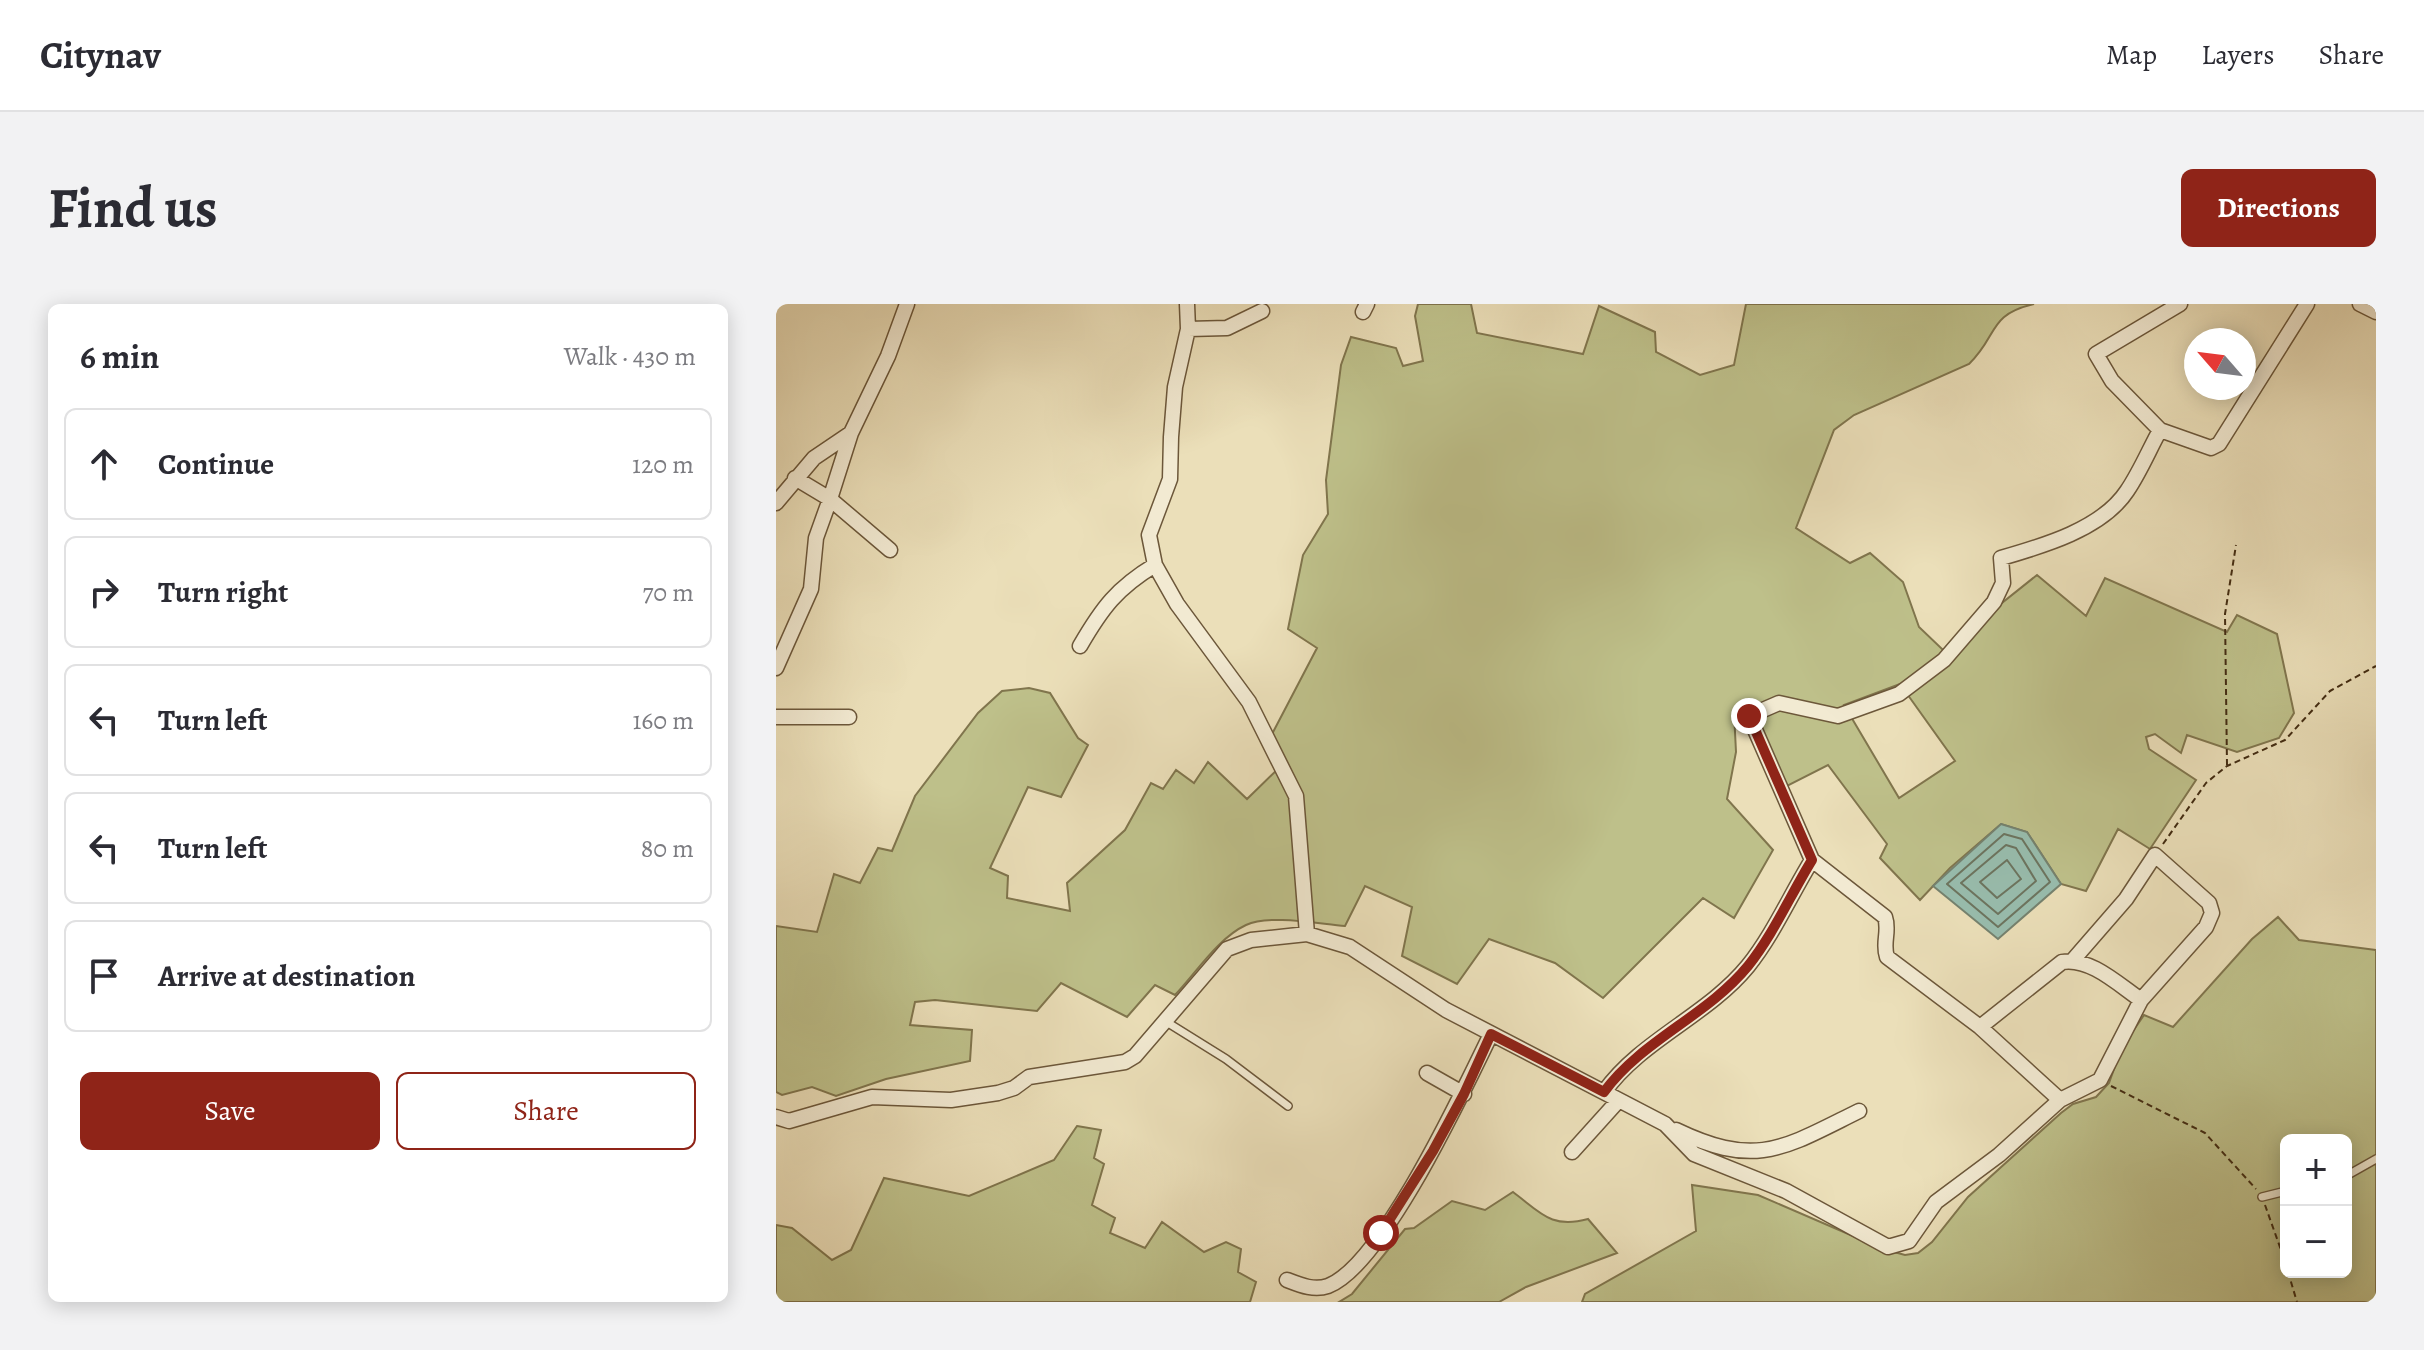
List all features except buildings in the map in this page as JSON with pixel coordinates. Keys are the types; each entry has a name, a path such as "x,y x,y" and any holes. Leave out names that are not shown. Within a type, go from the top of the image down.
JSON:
{"street":[{"path":"776,668 811,589 816,538 851,433 888,356 907,304"},
{"path":"1187,304 1188,329 1175,387 1170,479 1149,535 1155,565 1177,604 1249,702 1296,796 1307,934"},
{"path":"2180,304 2096,354 2112,381 2160,430 2211,448 2219,444 2307,304"},
{"path":"2360,304 2376,312"},
{"path":"1188,329 1227,328 1262,311"},
{"path":"2060,1100 1980,1027 1887,957 1884,949 1888,926 1885,917 1812,860 1749,716 1779,703 1838,716 1899,694 1944,660 1994,602 2003,583 2001,558 2039,547 2110,509 2126,493 2160,430"},
{"path":"776,503 795,478 838,439 851,433"},
{"path":"795,478 830,499 890,550"},
{"path":"1080,646 1103,607 1124,584 1155,565"},
{"path":"776,717 849,717"},
{"path":"1665,1124 1694,1154 1786,1191 1888,1247 1896,1247 1919,1231 1936,1202 1999,1155 2060,1100 2100,1080 2141,1000 2206,927 2212,913 2209,903 2155,855 2126,899 2073,960"},
{"path":"1604,1092 1632,1059 1666,1036 1748,966 1812,860"},
{"path":"776,1117 789,1121 872,1097 951,1100 998,1093 1014,1088 1029,1077 1067,1069 1114,1066 1135,1056 1227,949 1251,940 1307,934 1350,947 1491,1034 1710,1146 1755,1152 1783,1148 1859,1111"},
{"path":"1980,1027 2062,962 2073,960 2103,974 2141,1000"},
{"path":"1287,1280 1302,1286 1329,1286 1356,1264 1411,1186 1464,1094 1491,1034"},
{"path":"1427,1073 1464,1094"},
{"path":"1572,1152 1618,1101"}],"lane":[{"path":"1164,1021 1226,1059 1288,1106"},
{"path":"2352,1173 2376,1159"},
{"path":"2262,1197 2280,1192"}],"path":[{"path":"2227,766 2225,614 2236,545"},
{"path":"2155,855 2194,797 2227,766 2285,740 2330,691 2376,666"},
{"path":"2100,1080 2205,1133 2223,1148 2262,1197 2280,1247"},
{"path":"2290,1278 2297,1302"}],"green space":[{"path":"1418,304 1471,304 1477,333 1583,354 1599,306 1655,332 1656,352 1700,375 1734,365 1746,304 2034,304 2001,320 1969,364 1854,415 1834,430 1796,528 1850,563 1870,553 1903,582 1919,627 1943,650 2037,575 2086,616 2105,578 2227,632 2237,615 2277,634 2294,713 2279,738 2237,752 2187,735 2181,753 2155,734 2146,737 2149,749 2196,780 2150,849 2118,829 2086,891 2061,884 2027,832 2001,824 1950,868 1920,900 1880,858 1887,844 1828,765 1785,787 1747,715 1734,712 1736,752 1727,799 1773,850 1734,918 1703,898 1603,998 1555,963 1489,939 1457,984 1402,956 1412,907 1365,886 1345,926 1281,920 1246,925 1226,938 1175,995 1155,985 1127,1017 1061,983 1037,1011 935,1000 915,1002 910,1025 972,1030 970,1061 886,1079 836,1096 812,1087 782,1095 776,1092 776,926 817,932 834,874 860,883 878,848 892,851 915,796 978,713 1002,691 1029,688 1050,693 1078,738 1088,745 1061,797 1028,787 990,868 1008,876 1007,898 1070,911 1067,883 1125,830 1151,783 1163,789 1176,770 1194,783 1208,762 1247,799 1283,764 1271,736 1317,648 1288,629 1303,555 1328,514 1326,480 1341,365 1351,337 1396,348 1403,366 1423,361 1415,316","holes":["1900,684 1955,761 1899,798 1844,705"]},
{"path":"2278,917 2299,940 2376,950 2376,1302 1582,1302 1585,1294 1696,1231 1692,1185 1758,1195 1883,1249 1905,1255 1918,1253 1932,1242 1968,1197 2061,1113 2073,1104 2096,1097 2109,1083 2122,1047 2144,1015 2173,1027 2252,939"},
{"path":"1077,1126 1101,1130 1094,1158 1104,1164 1092,1205 1115,1218 1110,1233 1145,1248 1162,1222 1204,1252 1226,1242 1241,1249 1238,1272 1256,1282 1250,1302 776,1302 776,1225 792,1228 832,1260 851,1250 884,1178 969,1196 1054,1160"},
{"path":"1513,1192 1555,1220 1575,1222 1588,1219 1617,1253 1526,1287 1499,1302 1339,1302 1352,1294 1405,1229 1414,1228 1452,1201 1485,1210"}],"water":[{"path":"2001,824 2027,832 2061,884 1998,939 1933,886"}],"route":[{"path":"1381,1233 1433,1151 1464,1094 1491,1034 1604,1092 1632,1059 1666,1036 1748,966 1812,860 1749,716"}]}
